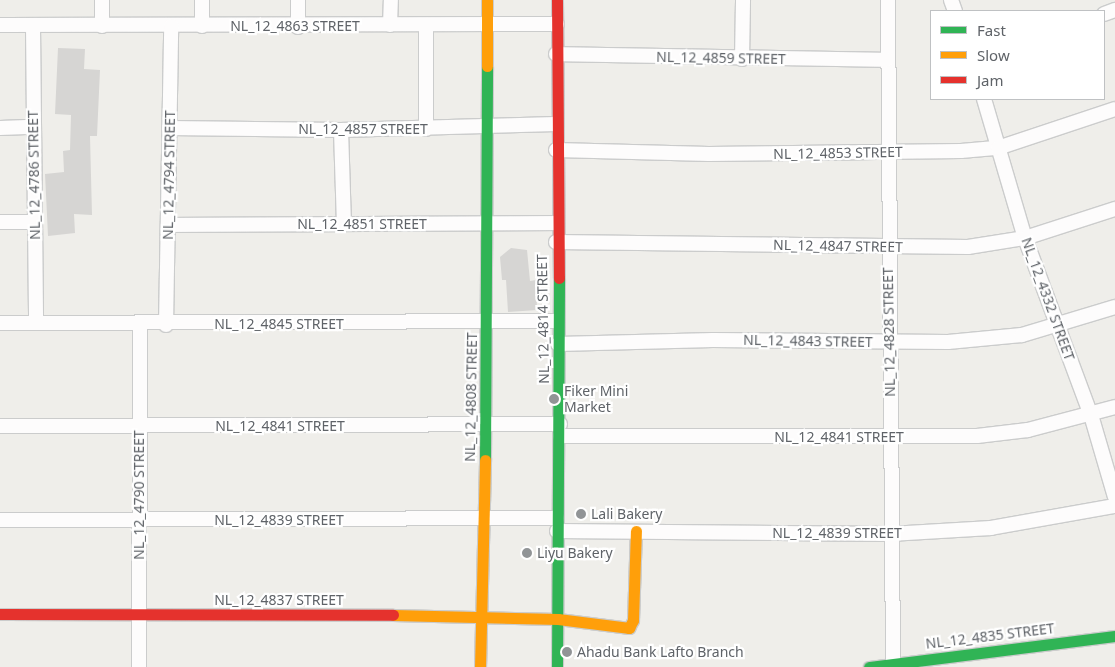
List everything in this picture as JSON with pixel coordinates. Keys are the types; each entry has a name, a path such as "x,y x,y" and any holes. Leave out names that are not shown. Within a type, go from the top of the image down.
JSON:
{"street":[{"path":"102,0 102,26"},
{"path":"202,0 202,26"},
{"path":"298,0 298,27"},
{"path":"390,25 391,0"},
{"path":"486,0 487,24"},
{"name":"NL_12_4814 STREET","path":"557,0 556,242 560,430 557,525 557,667"},
{"path":"742,59 743,0"},
{"name":"NL_12_4828 STREET","path":"888,0 888,248 892,438 890,534 893,664"},
{"name":"NL_12_4808 STREET","path":"480,667 483,615 482,521 486,425 484,224 487,24"},
{"name":"NL_12_4863 STREET","path":"0,25 32,27 298,27 557,24"},
{"path":"426,25 426,129"},
{"name":"NL_12_4794 STREET","path":"166,325 171,26"},
{"name":"NL_12_4786 STREET","path":"32,27 36,323"},
{"name":"NL_12_4859 STREET","path":"556,54 742,59 887,60"},
{"name":"NL_12_4332 STREET","path":"984,100 1025,238 1091,415 1115,497"},
{"name":"NL_12_4853 STREET","path":"556,150 888,153 998,148 1115,109"},
{"name":"NL_12_4857 STREET","path":"169,128 341,130 485,128 556,124"},
{"path":"0,128 33,127"},
{"path":"341,130 344,223"},
{"name":"NL_12_4847 STREET","path":"556,242 888,248 968,247 1025,238 1115,209"},
{"path":"0,222 34,222"},
{"name":"NL_12_4851 STREET","path":"169,225 556,223"},
{"name":"NL_12_4843 STREET","path":"558,344 713,340 889,342 985,340 1057,326 1115,308"},
{"name":"NL_12_4845 STREET","path":"0,323 140,323 166,325 557,321"},
{"name":"NL_12_4790 STREET","path":"139,667 140,323"},
{"name":"NL_12_4841 STREET","path":"0,426 486,425 560,430 892,438 978,436 1091,415 1115,407"},
{"name":"NL_12_4839 STREET","path":"0,520 482,521 636,531 890,534 991,528 1115,506"},
{"name":"NL_12_4837 STREET","path":"0,614 139,616 483,615 558,618 628,628 633,620 636,531"},
{"name":"NL_12_4835 STREET","path":"869,667 1115,636"}],"building":[{"path":"58,48 85,49 84,69 100,70 97,136 90,136 92,215 74,214 75,233 48,236 45,174 64,172 63,151 70,150 71,115 55,114"},
{"path":"511,248 527,250 530,281 536,280 537,310 508,312 506,280 502,280 500,257"}],"traffic: fast":[{"path":"485,460 487,66"},
{"path":"557,667 559,278"},
{"path":"869,667 1115,636"}],"traffic: slow":[{"path":"487,0 487,66"},
{"path":"480,667 485,460"},
{"path":"393,615 558,619 629,628 633,620 636,531"}],"traffic: jam":[{"path":"557,0 559,278"},
{"path":"0,614 393,615"}],"place":[{"name":"Fiker Mini Market","path":"554,399"},
{"name":"Lali Bakery","path":"581,514"},
{"name":"Liyu Bakery","path":"527,553"},
{"name":"Ahadu Bank Lafto Branch","path":"567,652"}]}
